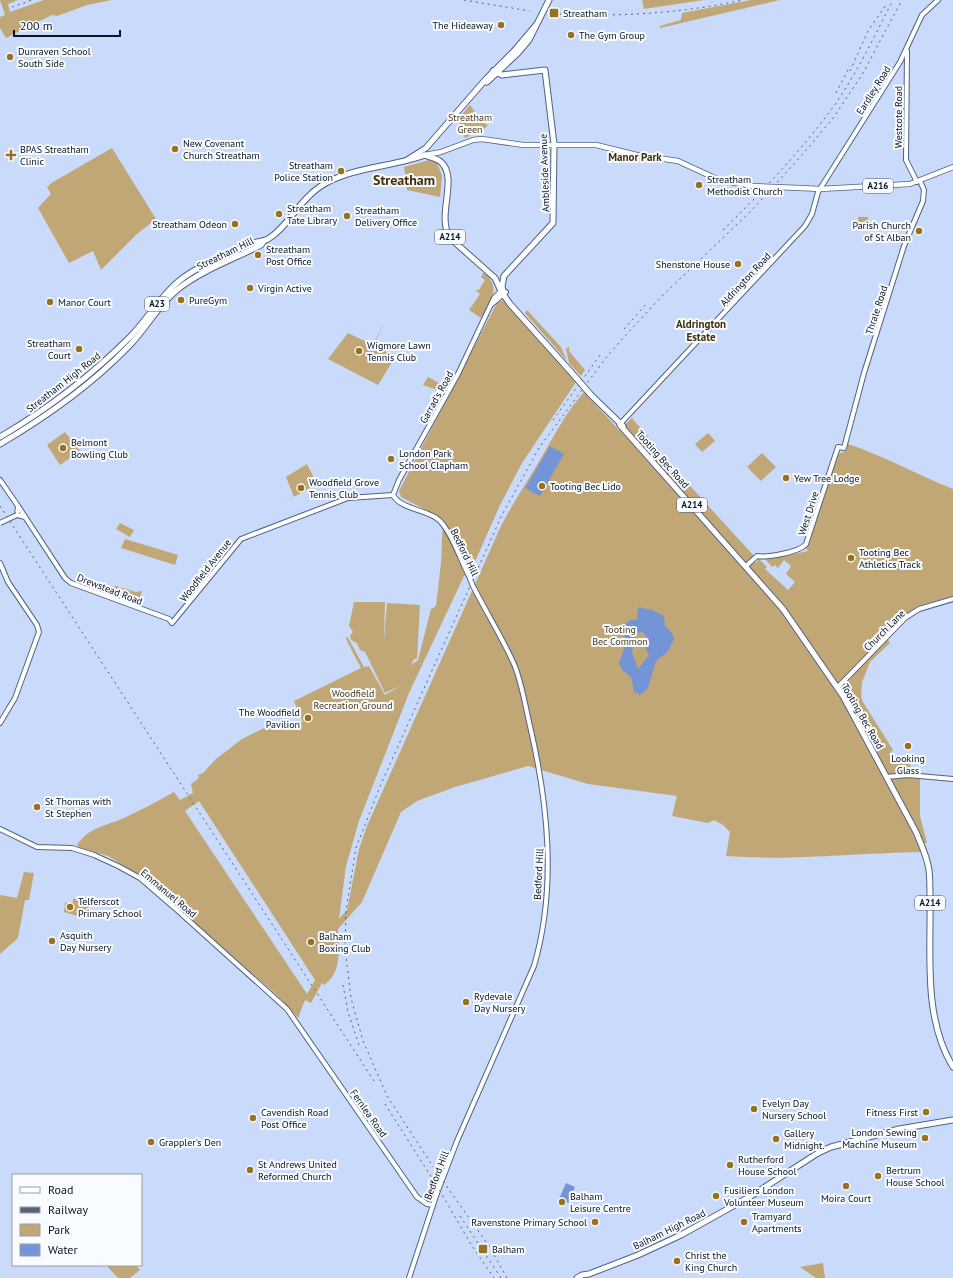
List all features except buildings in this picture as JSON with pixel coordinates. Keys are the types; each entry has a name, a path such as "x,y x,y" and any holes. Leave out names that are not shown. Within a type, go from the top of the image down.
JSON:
{"highway":[{"name":"Streatham High Road","path":"494,72 505,65 529,40 549,0"},
{"name":"Streatham High Road","path":"406,160 426,148 536,25"},
{"path":"494,72 502,75 509,73 504,68 505,65"},
{"name":"Ambleside Avenue","path":"504,278 553,223 554,144 545,70 509,73"},
{"path":"426,148 425,155 435,158 443,164"},
{"name":"Streatham High Road","path":"0,437 42,411 98,367 132,335 160,300 179,281 245,246 259,241 264,241 272,236 284,224 302,201 328,181 425,155"},
{"name":"A214","path":"443,164 448,183 445,213 446,232 450,238 495,278 503,291"},
{"name":"Streatham Hill","path":"193,279 260,246 264,241"},
{"path":"495,278 504,278 503,291"},
{"name":"Streatham High Road","path":"0,444 37,422 98,375 136,339 175,292 193,279"},
{"name":"Tooting Bec Road","path":"503,291 516,309 591,395 627,432 780,604 837,688 916,832 928,866 932,998 941,1042 953,1067"},
{"name":"Balham High Road","path":"577,1278 582,1275 587,1276 638,1255 681,1235 789,1173 818,1153 840,1143 899,1129 953,1120"}],"main road":[{"name":"A216","path":"425,155 441,152 473,140 482,139 523,145 596,145 637,155 678,161 724,182 753,186 820,189 918,181 933,174 953,168"},
{"path":"441,152 443,164"}],"street":[{"name":"Eardley Road","path":"820,189 907,49 922,15 938,0"},
{"name":"Westcote Road","path":"907,49 906,160 918,181"},
{"name":"Thrale Road","path":"838,447 844,448 866,366 907,235 923,201 924,190 918,181"},
{"name":"Aldrington Road","path":"620,425 799,233 812,214 820,189"},
{"name":"Garrad's Road","path":"393,495 398,480 458,374 494,298 503,291"},
{"name":"West Drive","path":"746,566 757,556 764,558 804,547 838,447"},
{"name":"Drewstead Road","path":"0,480 65,578 71,583 169,619 172,623"},
{"name":"Bedford Hill","path":"393,495 398,502 432,516 441,522 514,664 520,682 537,756 548,832 545,911 541,940 532,973 465,1123 433,1205 409,1278"},
{"name":"Woodfield Avenue","path":"172,623 240,539 348,498 393,495"},
{"path":"16,515 18,506"},
{"path":"0,523 16,515 25,517"},
{"path":"0,563 8,582 38,625 39,636 15,698 0,723"},
{"name":"Church Lane","path":"837,688 905,618 919,609 953,599"},
{"path":"886,777 908,774 953,779"},
{"name":"Emmanuel Road","path":"0,829 37,847 66,847 94,855 135,875 176,909 282,1004 298,1023"},
{"name":"Fernlea Road","path":"298,1023 417,1197 427,1204 433,1205"}],"green space":[{"path":"0,0 18,0 8,4 10,12 44,0 112,0 87,5 57,16 52,15 6,38 0,28 0,17 5,15"},
{"path":"642,0 704,0 644,9"},
{"path":"751,0 780,0 660,28 660,26 681,20 682,13"},
{"name":"Streatham Green","path":"470,105 482,122 488,125 465,138 458,119"},
{"path":"112,148 156,219 137,234 101,270 93,251 69,263 38,208 51,194 47,187 53,182"},
{"path":"429,160 437,163 442,176 440,197 407,190 404,167"},
{"path":"858,217 868,217 868,229 859,229"},
{"path":"484,272 492,283 493,295 481,318 469,310 480,294 475,290 479,290 485,280 481,277"},
{"name":"Tooting Bec Common","path":"503,300 576,382 522,463 500,505 470,573 464,576 409,693 359,821 346,866 339,919 347,910 359,849 367,826 501,526 565,418 584,392 619,430 632,418 682,477 754,556 751,558 756,563 759,559 767,567 765,569 788,590 795,582 786,574 791,566 784,560 778,568 775,565 772,567 766,560 808,551 806,548 838,454 846,451 848,444 875,454 953,489 953,596 917,606 886,637 890,643 870,662 862,682 861,696 863,702 893,750 889,754 894,764 910,763 912,777 920,778 920,816 927,843 918,844 922,852 775,858 726,856 730,832 723,825 714,820 708,823 672,816 677,796 588,784 528,766 455,787 417,801 401,812 362,902 338,929 339,952 337,967 334,973 324,985 322,983 311,1003 305,1000 298,1018 279,997 144,878 108,856 80,848 77,845 87,834 92,831 124,818 174,792 180,800 193,793 191,784 199,778 198,775 203,773 216,759 242,739 264,728 283,722 284,724 303,722 294,701 361,668 346,639 347,636 364,667 369,666 385,695 400,686 385,693 365,652 360,650 357,643 351,640 350,635 353,632 349,626 354,602 385,602 384,641 387,603 420,605 417,659 414,659 411,665 418,660 431,609 436,606 441,563 443,519 401,497 399,491 497,303","holes":["199,801 315,980 307,994 185,811"]},
{"path":"527,310 561,347 567,361 525,313"},
{"name":"Wigmore Lawn Tennis Club","path":"384,323 374,345 395,357 378,385 328,359 348,333 373,345"},
{"path":"569,346 569,351 585,370 581,376 569,363 566,349"},
{"path":"428,377 446,387 444,390 440,391 423,385"},
{"name":"Belmont Bowling Club","path":"65,432 80,451 60,465 47,445"},
{"path":"708,433 715,441 702,452 695,444"},
{"path":"762,453 776,467 761,481 747,467"},
{"name":"Woodfield Grove Tennis Club","path":"307,464 317,484 294,497 286,477"},
{"path":"120,523 134,530 130,537 116,529"},
{"path":"125,539 178,555 175,565 121,548"},
{"path":"79,577 108,588 107,592 77,580"},
{"path":"116,586 136,592 142,591 139,600 137,597 128,594 125,600 111,594 113,587"},
{"path":"24,872 34,873 29,900 25,900 18,938 0,954 0,895 17,898"},
{"path":"73,899 85,899 91,902 84,918 64,912 65,903 73,902"},
{"path":"823,1263 825,1278 816,1278 800,1267"},
{"path":"107,1266 137,1266 140,1270 130,1278 118,1278"}],"water":[{"path":"550,446 564,454 540,496 525,488"},
{"path":"638,607 652,610 664,616 665,626 672,633 674,639 667,653 658,659 655,664 648,688 640,695 634,692 631,677 622,670 619,663 625,646 624,625 629,621 637,619","holes":["642,632 648,638 645,647 649,655 638,669 632,652 634,639 638,633"]},
{"path":"566,1183 575,1187 568,1203 559,1199"}],"railway":[{"path":"12,7 32,0"},
{"path":"464,0 530,11"},
{"path":"559,14 605,15 652,13 698,8 743,0"},
{"path":"723,230 782,169 810,137 836,103 859,66 893,0"},
{"path":"507,1278 489,1246 440,1177 387,1096 363,1041 351,998 345,949 346,910 356,848 381,784 502,515 539,448 605,359 625,336 660,298 751,211 834,117 863,73 902,0"},
{"path":"850,71 868,31 886,5"},
{"path":"836,93 850,66"},
{"path":"624,329 648,302"},
{"path":"553,420 601,354"},
{"path":"0,506 374,1081"},
{"path":"343,985 348,1012 359,1045"},
{"path":"385,1104 437,1186 472,1246 494,1278"},
{"path":"460,1216 501,1278"}],"place":[{"name":"Streatham","path":"554,13"},
{"name":"The Hideaway","path":"501,25"},
{"name":"The Gym Group","path":"571,35"},
{"name":"Dunraven School South Side","path":"10,57"},
{"name":"New Covenant Church Streatham","path":"175,149"},
{"name":"BPAS Streatham Clinic","path":"11,155"},
{"name":"Streatham Police Station","path":"341,171"},
{"name":"Streatham Methodist Church","path":"699,185"},
{"name":"Streatham Tate Library","path":"279,214"},
{"name":"Streatham Delivery Office","path":"347,216"},
{"name":"Streatham Odeon","path":"235,224"},
{"name":"Parish Church of St Alban","path":"919,231"},
{"name":"Streatham Post Office","path":"258,255"},
{"name":"Shenstone House","path":"738,264"},
{"name":"Virgin Active","path":"250,288"},
{"name":"PureGym","path":"181,300"},
{"name":"Manor Court","path":"50,302"},
{"name":"Streatham Court","path":"79,349"},
{"name":"Wigmore Lawn Tennis Club","path":"359,351"},
{"name":"Belmont Bowling Club","path":"63,448"},
{"name":"London Park School Clapham","path":"391,459"},
{"name":"Yew Tree Lodge","path":"786,478"},
{"name":"Tooting Bec Lido","path":"542,486"},
{"name":"Woodfield Grove Tennis Club","path":"301,488"},
{"name":"Tooting Bec Athletics Track","path":"851,558"},
{"name":"The Woodfield Pavilion","path":"308,718"},
{"name":"Looking Glass","path":"908,746"},
{"name":"St Thomas with St Stephen","path":"37,807"},
{"name":"Telferscot Primary School","path":"70,907"},
{"name":"Asquith Day Nursery","path":"52,941"},
{"name":"Balham Boxing Club","path":"311,942"},
{"name":"Rydevale Day Nursery","path":"466,1002"},
{"name":"Evelyn Day Nursery School","path":"754,1109"},
{"name":"Fitness First","path":"926,1112"},
{"name":"Cavendish Road Post Office","path":"253,1118"},
{"name":"London Sewing Machine Museum","path":"925,1138"},
{"name":"Gallery Midnight.","path":"776,1139"},
{"name":"Grappler's Den","path":"151,1142"},
{"name":"Rutherford House School","path":"730,1165"},
{"name":"St Andrews United Reformed Church","path":"250,1170"},
{"name":"Bertrum House School","path":"878,1176"},
{"name":"Moira Court","path":"846,1186"},
{"name":"Fusiliers London Volunteer Museum","path":"716,1196"},
{"name":"Balham Leisure Centre","path":"562,1202"},
{"name":"Ravenstone Primary School","path":"595,1222"},
{"name":"Tramyard Apartments","path":"744,1222"},
{"name":"Balham","path":"483,1249"},
{"name":"Christ the King Church","path":"677,1261"}],"district":[{"name":"Manor Park","path":"635,157"},
{"name":"Streatham","path":"404,180"},
{"name":"Aldrington Estate","path":"701,330"}],"park label":[{"name":"Woodfield Recreation Ground","path":"353,698"}]}
